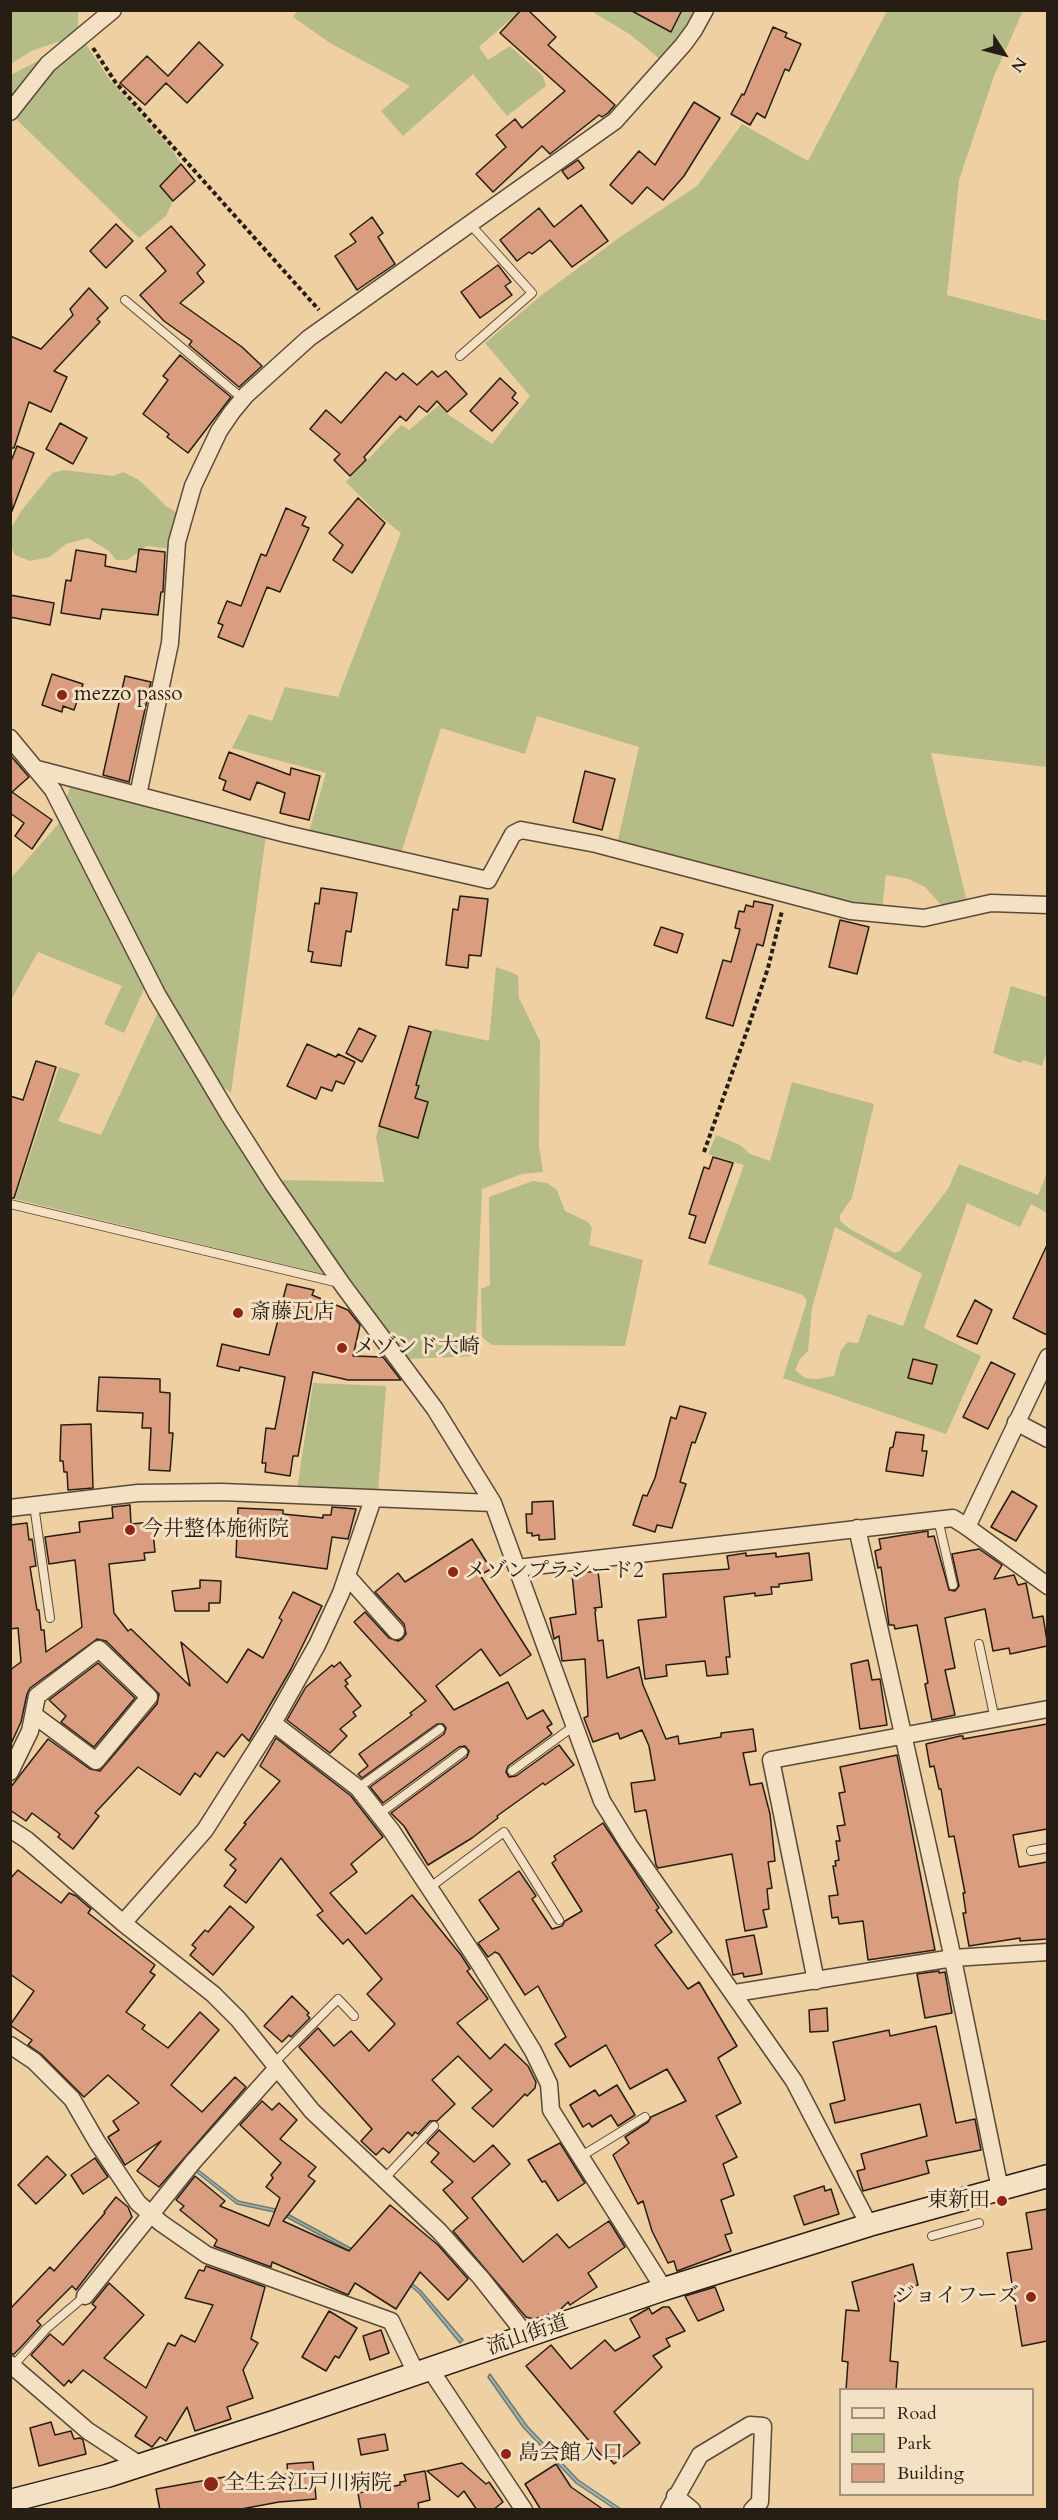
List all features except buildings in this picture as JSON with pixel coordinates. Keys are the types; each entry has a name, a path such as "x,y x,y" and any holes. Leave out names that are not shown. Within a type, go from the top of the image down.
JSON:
{"street":[{"path":"10,112 48,64 113,10"},
{"path":"138,795 170,643 177,542 193,486 219,431 243,399 309,338 615,121 683,45 705,10"},
{"path":"10,738 53,790 157,994 273,1184 342,1284 435,1409 493,1503 602,1801 629,1845 735,1993 794,2081 869,2225"},
{"path":"36,769 286,834 488,880 513,834 520,830 596,844 786,896 851,911 905,918 924,918 992,903 1047,905"},
{"path":"967,1527 1047,1357"},
{"path":"1017,1422 1047,1439"},
{"path":"10,1508 138,1493 256,1493 493,1503"},
{"path":"123,1923 205,1830 273,1723 317,1645 347,1576 373,1499"},
{"path":"517,1568 953,1518 1047,1586"},
{"path":"857,1528 905,1736 1000,2189"},
{"path":"347,1576 396,1631"},
{"path":"10,1772 23,1748 34,1715 37,1696 99,1649 149,1697 96,1761 34,1715"},
{"path":"816,1981 771,1760 1047,1709"},
{"path":"273,1723 358,1788 379,1814 479,1963 533,2051 549,2084 551,2110 664,2289"},
{"path":"10,1829 27,1840 123,1923 213,1994 238,2019 312,2111 439,2231 481,2278 527,2336"},
{"path":"735,1993 953,1958 1047,1952"},
{"path":"12,2050 34,2061 72,2099 97,2142 132,2194 151,2214 207,2255 390,2321 423,2371 524,2510"},
{"path":"85,2296 275,2065"},
{"name":"流山街道","path":"10,2501 107,2476 664,2289 869,2225 1047,2176"},
{"path":"12,2365 88,2431 140,2465"},
{"path":"692,2510 672,2503 700,2455 750,2425 763,2426 759,2502 752,2510"}],"lane":[{"path":"460,356 532,293 470,224"},
{"path":"125,300 243,399"},
{"path":"10,1204 342,1284"},
{"path":"34,1504 50,1618"},
{"path":"938,1519 953,1585"},
{"path":"979,1644 995,1720"},
{"path":"512,1771 574,1726"},
{"path":"358,1788 440,1729"},
{"path":"379,1814 463,1752"},
{"path":"428,1888 504,1832 559,1920"},
{"path":"1031,1851 1047,1848"},
{"path":"275,2065 338,1999 354,2016"},
{"path":"580,2157 645,2117"},
{"path":"384,2179 434,2126"},
{"path":"932,2236 979,2223"},
{"path":"12,2365 46,2329 85,2296"}],"path":[{"path":"83,35 116,83 330,322"},
{"path":"705,1152 768,968 786,896"}],"green space":[{"path":"298,10 520,11 479,47 488,60 510,46 543,76 546,86 507,116 473,74 403,136 381,111 410,86 330,43 293,17"},
{"path":"11,11 78,11 78,30 69,38 31,51 11,64"},
{"path":"591,11 699,11 662,61 631,35"},
{"path":"887,11 1023,11 994,76 959,180 947,295 1047,321 1047,767 931,753 967,902 943,907 925,887 908,879 886,875 882,909 849,905 617,844 639,747 537,716 525,754 441,728 400,856 309,832 326,773 232,748 249,714 272,721 285,687 338,697 401,533 346,482 401,425 409,430 439,405 446,413 492,444 530,396 485,343 543,294 623,235 697,186 742,124 808,161"},
{"path":"85,43 110,80 173,151 181,164 160,186 173,201 166,216 139,238 14,117 37,84"},
{"path":"49,55 11,102 11,75"},
{"path":"64,470 113,476 123,472 139,480 166,506 179,514 171,549 147,546 127,560 116,560 109,551 88,538 66,544 50,557 30,561 15,555 11,546 11,528 22,510 52,473"},
{"path":"74,785 266,835 231,1093 219,1083 170,1002 66,799 70,788"},
{"path":"61,821 145,987 124,1033 104,1024 122,986 38,952 11,1000 11,878"},
{"path":"496,967 518,975 519,998 540,1041 539,1146 543,1172 522,1174 482,1189 475,1356 407,1359 280,1180 384,1182 376,1137 379,1126 418,1137 428,1102 415,1098 419,1086 416,1085 431,1032 435,1029 489,1041"},
{"path":"1011,986 1047,997 1047,1050 1042,1066 1023,1060 1021,1063 993,1053"},
{"path":"159,1010 325,1272 323,1274 15,1199 59,1067 80,1074 58,1121 101,1135"},
{"path":"792,1082 874,1104 852,1198 840,1215 840,1221 850,1229 895,1253 900,1251 948,1189 959,1164 1038,1195 1047,1173 1047,1213 1031,1204 1020,1227 967,1203 924,1328 981,1356 946,1434 783,1378 807,1301 803,1295 708,1264 744,1165 708,1154 716,1135 740,1145 750,1154 770,1161","holes":["835,1227 922,1274 903,1326 868,1314 858,1343 848,1342 841,1350 834,1376 817,1379 805,1378 795,1370 800,1359 808,1351 812,1308"]},
{"path":"533,1181 547,1183 557,1190 565,1211 588,1222 592,1228 589,1245 643,1260 625,1346 492,1345 482,1337 481,1289 490,1285 489,1197"},
{"path":"313,1383 386,1386 378,1493 297,1490"}],"water":[{"path":"197,2169 238,2201 280,2210 404,2277 420,2290 463,2340 460,2343 419,2293 402,2279 279,2213 237,2204 195,2171"},
{"path":"490,2374 527,2426 578,2480 621,2509 615,2509 576,2483 523,2427 488,2377"}],"place":[{"name":"mezzo passo","path":"62,695"},
{"name":"斎藤瓦店","path":"238,1313"},
{"name":"メゾンド大崎","path":"342,1348"},
{"name":"今井整体施術院","path":"130,1530"},
{"name":"メゾンプラシード2","path":"453,1572"},
{"name":"東新田","path":"1002,2201"},
{"name":"ジョイフーズ","path":"1031,2297"},
{"name":"島会館入口","path":"506,2454"},
{"name":"全生会江戸川病院","path":"211,2484"}]}
